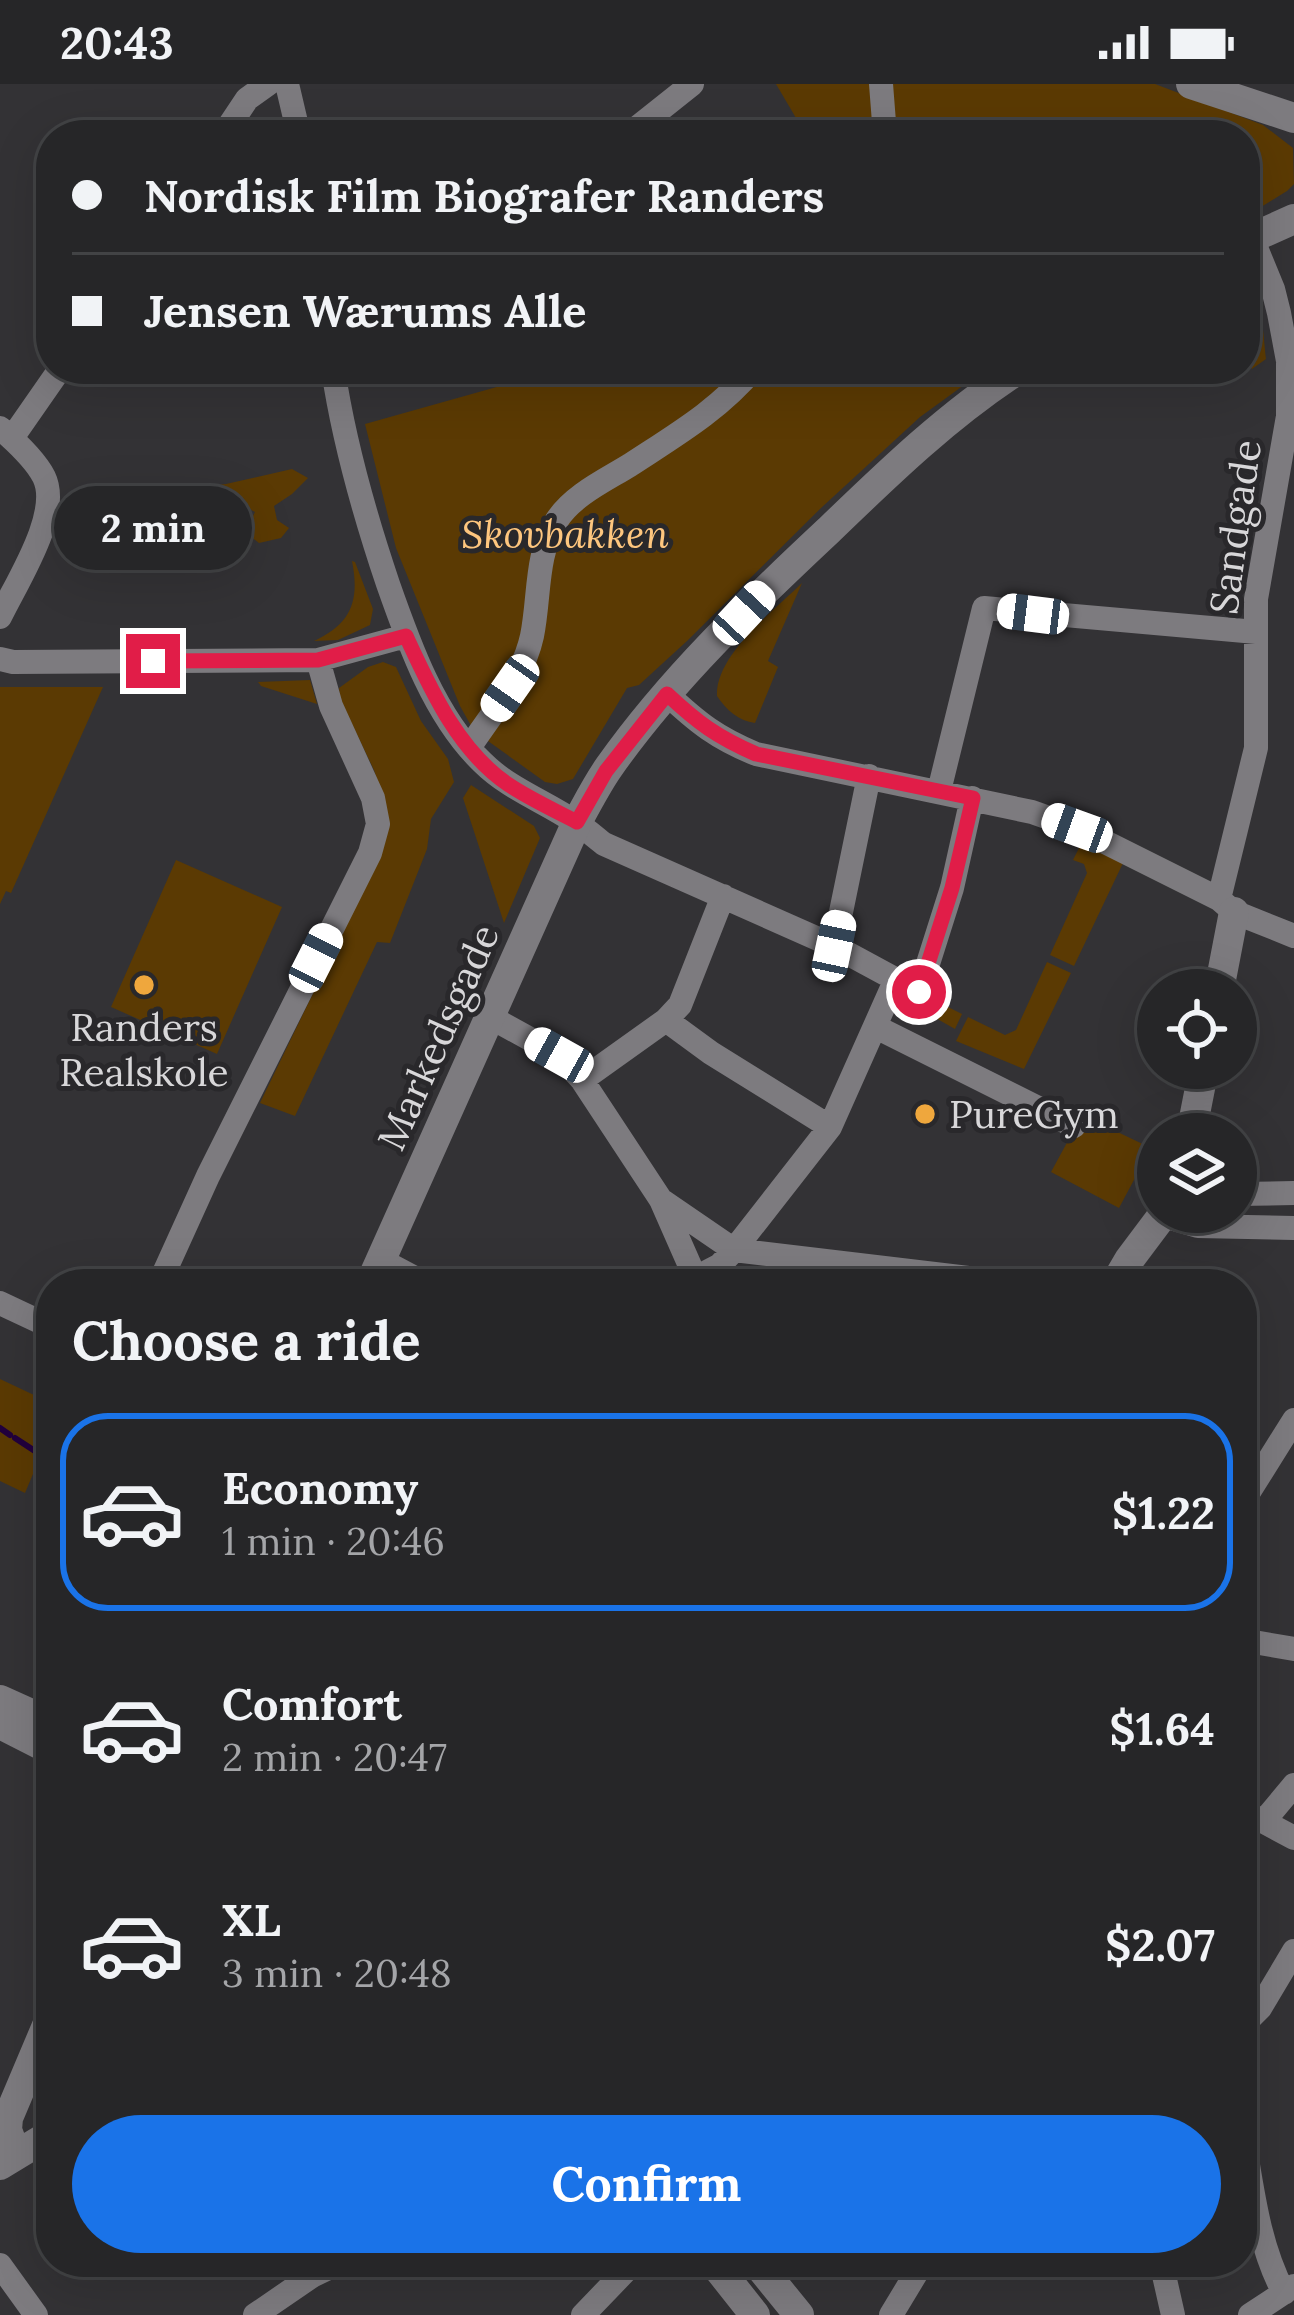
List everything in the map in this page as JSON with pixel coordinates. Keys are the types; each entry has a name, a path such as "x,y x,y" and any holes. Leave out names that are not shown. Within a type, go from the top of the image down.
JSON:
{"main road":[{"path":"1191,84 1294,118"},
{"path":"1260,108 1294,129"},
{"name":"Markedsgade","path":"377,1269 577,822 606,771 667,694 770,586 895,466 995,384"},
{"path":"1221,969 1226,906"},
{"path":"1124,1269 1150,1233"},
{"path":"0,1700 36,1716"},
{"path":"0,1724 36,1742"},
{"path":"36,2051 8,2117 8,2160 36,2143"},
{"path":"724,2277 755,2315"},
{"path":"768,2277 799,2315"}],"street":[{"path":"233,120 247,99 268,84"},
{"path":"287,84 295,120"},
{"path":"647,120 692,84"},
{"path":"881,84 884,120"},
{"name":"Sandgade","path":"1226,906 1256,748 1256,598 1288,416 1288,361 1273,289 1273,227"},
{"path":"0,617 48,516 43,474 6,433 48,384"},
{"path":"335,384 358,490 406,636 433,694 469,748 508,785 577,822 604,844 834,946 919,992 952,888 973,798"},
{"path":"469,748 525,660 542,552 559,517 582,495 694,424 741,384"},
{"path":"939,791 984,608 1256,632"},
{"path":"0,658 13,662 318,660 406,636"},
{"path":"166,1269 370,853 378,824 373,798 331,706 318,660"},
{"path":"667,694 704,728 756,754 1032,812 1077,828 1294,936"},
{"path":"834,946 869,776"},
{"path":"582,1080 680,1005 723,896"},
{"path":"714,1269 734,1250 830,1126 896,980"},
{"path":"490,1017 559,1055 582,1080 661,1200 688,1269"},
{"path":"666,1020 711,1054 830,1126"},
{"path":"872,1036 1074,1126"},
{"path":"1257,1193 1294,1192"},
{"path":"661,1200 734,1250 894,1269"},
{"path":"1257,1227 1294,1228"},
{"path":"0,1303 36,1320"},
{"path":"1257,1479 1294,1420"},
{"path":"1257,1636 1294,1630"},
{"path":"1257,1642 1294,1649"},
{"path":"1257,1813 1294,1785"},
{"path":"1257,1818 1294,1838"},
{"path":"1257,2011 1291,1962"},
{"path":"1250,2315 1289,2290 1270,2266 1257,2212"},
{"path":"0,2265 36,2315"},
{"path":"255,2315 311,2277"},
{"path":"583,2315 620,2277"},
{"path":"891,2315 914,2277"},
{"path":"1164,2277 1173,2315"}],"green space":[{"path":"776,84 1155,84 1250,120 797,120"},
{"path":"1260,124 1293,148 1294,184 1260,208"},
{"path":"1260,312 1263,326 1266,359 1260,363"},
{"name":"Skovbakken","path":"508,384 965,384 920,417 821,508 639,685 627,688 573,779 557,784 545,782 474,731 460,706 396,548 365,424"},
{"path":"292,469 308,478 274,506 277,520 289,528 281,538 259,543 245,532 255,512 234,501 216,506 207,516 162,492 226,484"},
{"path":"352,561 373,609 370,625 338,640 314,641 337,627 350,610 355,588"},
{"path":"802,583 768,661 778,667 755,723 744,720 717,696 719,680 736,649"},
{"path":"383,662 396,667 421,721 448,759 454,782 431,819 427,849 390,943 377,942 295,1116 260,1103 378,859 385,805 339,688"},
{"path":"310,680 317,704 258,682"},
{"path":"0,687 103,687 11,893 6,891 0,904"},
{"path":"471,785 534,826 540,838 504,923 463,798"},
{"path":"1081,844 1123,863 1074,966 1050,955 1087,873 1084,864 1073,860"},
{"path":"176,860 282,907 217,1054 111,1007"},
{"path":"1047,962 1071,973 1024,1069 956,1041 968,1017 1005,1035 1016,1030"},
{"path":"930,998 962,1014 955,1029 925,1012"},
{"path":"1082,1115 1137,1141 1137,1174 1119,1208 1051,1172"},
{"path":"0,1379 36,1396 36,1467 25,1493 0,1481"}],"waterway":[{"path":"0,1428 10,1435"},
{"path":"15,1438 36,1452"}],"place":[{"name":"Randers Realskole","path":"144,985"},
{"name":"PureGym","path":"925,1114"}],"route":[{"path":"153,661 318,660 406,636 433,694 482,763 508,785 577,822 606,771 667,694 704,728 756,754 973,798 952,888 919,992"}]}
